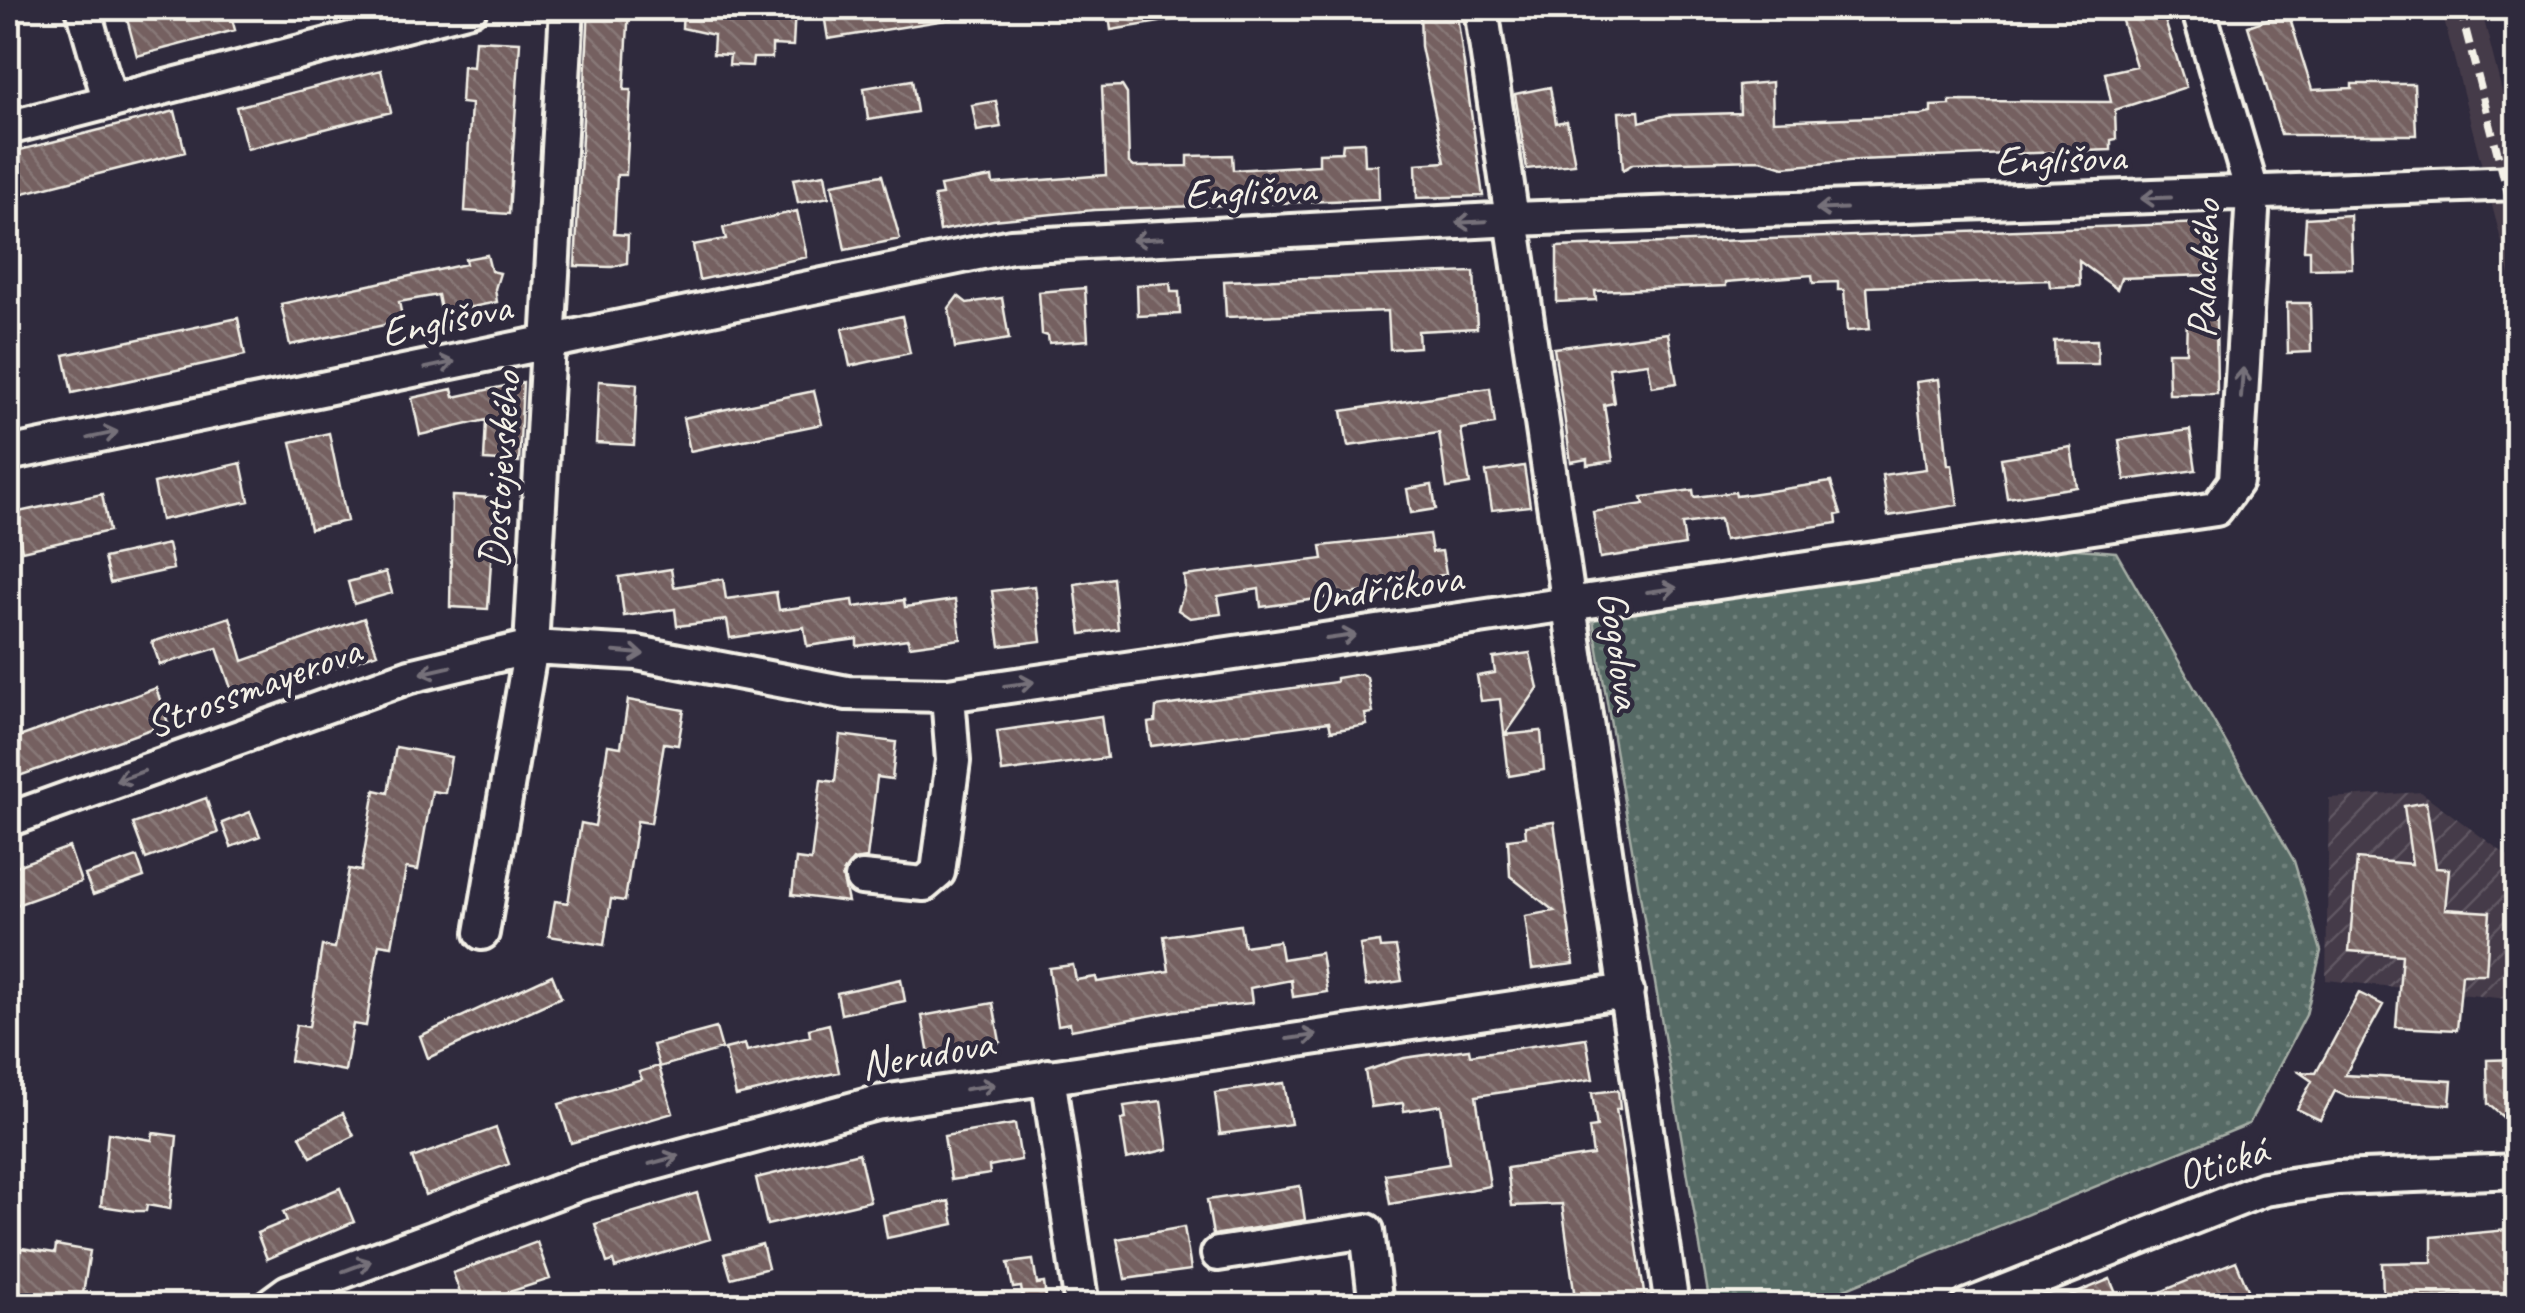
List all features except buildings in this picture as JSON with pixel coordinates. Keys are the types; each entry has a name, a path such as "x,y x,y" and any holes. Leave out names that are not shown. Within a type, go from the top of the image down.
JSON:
{"street":[{"path":"83,8 110,102"},
{"path":"8,128 470,8"},
{"name":"Dostojevského","path":"482,933 531,647 567,8"},
{"name":"Gogolova","path":"1481,8 1672,1306"},
{"name":"Palackého","path":"2198,8 2253,195 2236,481"},
{"name":"Englišova","path":"8,454 1011,246 1514,220 2518,183"},
{"name":"Ondříčkova","path":"531,647 636,653 847,692 948,695 2216,509 2236,481"},
{"name":"Strossmayerova","path":"8,820 410,676 531,647"},
{"path":"862,878 924,884 938,872 954,761 948,695"},
{"name":"Nerudova","path":"268,1306 288,1292 581,1183 876,1104 1626,991"},
{"path":"1048,1076 1082,1306"},
{"name":"Otická","path":"1968,1306 2264,1190 2337,1178 2518,1171"},
{"path":"1218,1254 1368,1232 1376,1306"}],"shaded area":[{"path":"2441,8 2481,8 2517,151 2517,302"},
{"path":"2421,792 2517,863 2517,1000 2326,980 2329,798"}],"green space":[{"path":"2052,547 2116,552 2294,861 2321,951 2306,1015 2249,1124 1805,1305 1710,1305 1593,620"}],"railway":[{"path":"2460,8 2518,232"}]}
